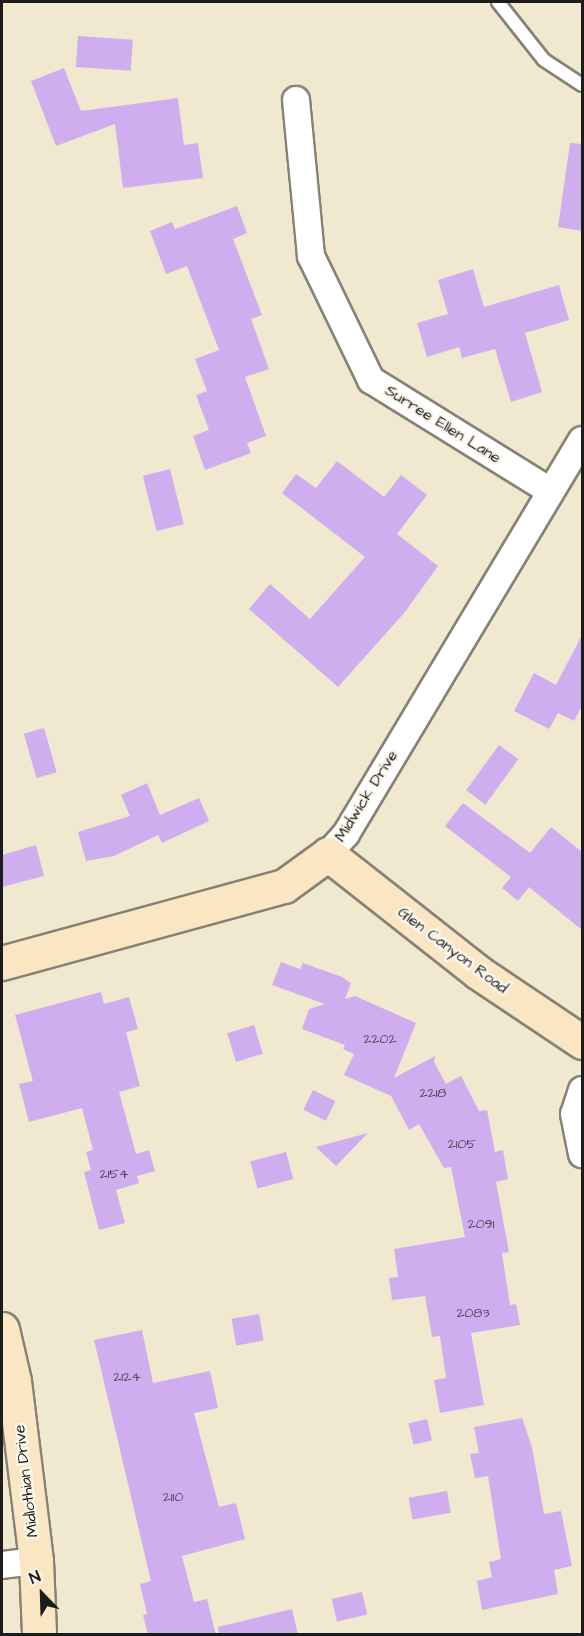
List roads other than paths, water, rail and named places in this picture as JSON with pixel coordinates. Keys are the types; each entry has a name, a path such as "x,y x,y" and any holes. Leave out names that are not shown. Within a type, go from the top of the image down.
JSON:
{"street":[{"name":"Surree Ellen Lane","path":"296,100 311,256 371,380 550,491"},
{"name":"Midwick Drive","path":"2,963 284,886 328,854 345,834 582,440"},
{"name":"Glen Canyon Road","path":"328,854 479,973 582,1042"},
{"path":"582,1090 574,1114 582,1154"},
{"name":"Midlothian Drive","path":"2,1329 14,1381 36,1561 39,1635"},
{"path":"2,1565 36,1561"}],"lane":[{"path":"498,2 544,60 582,85"}]}
